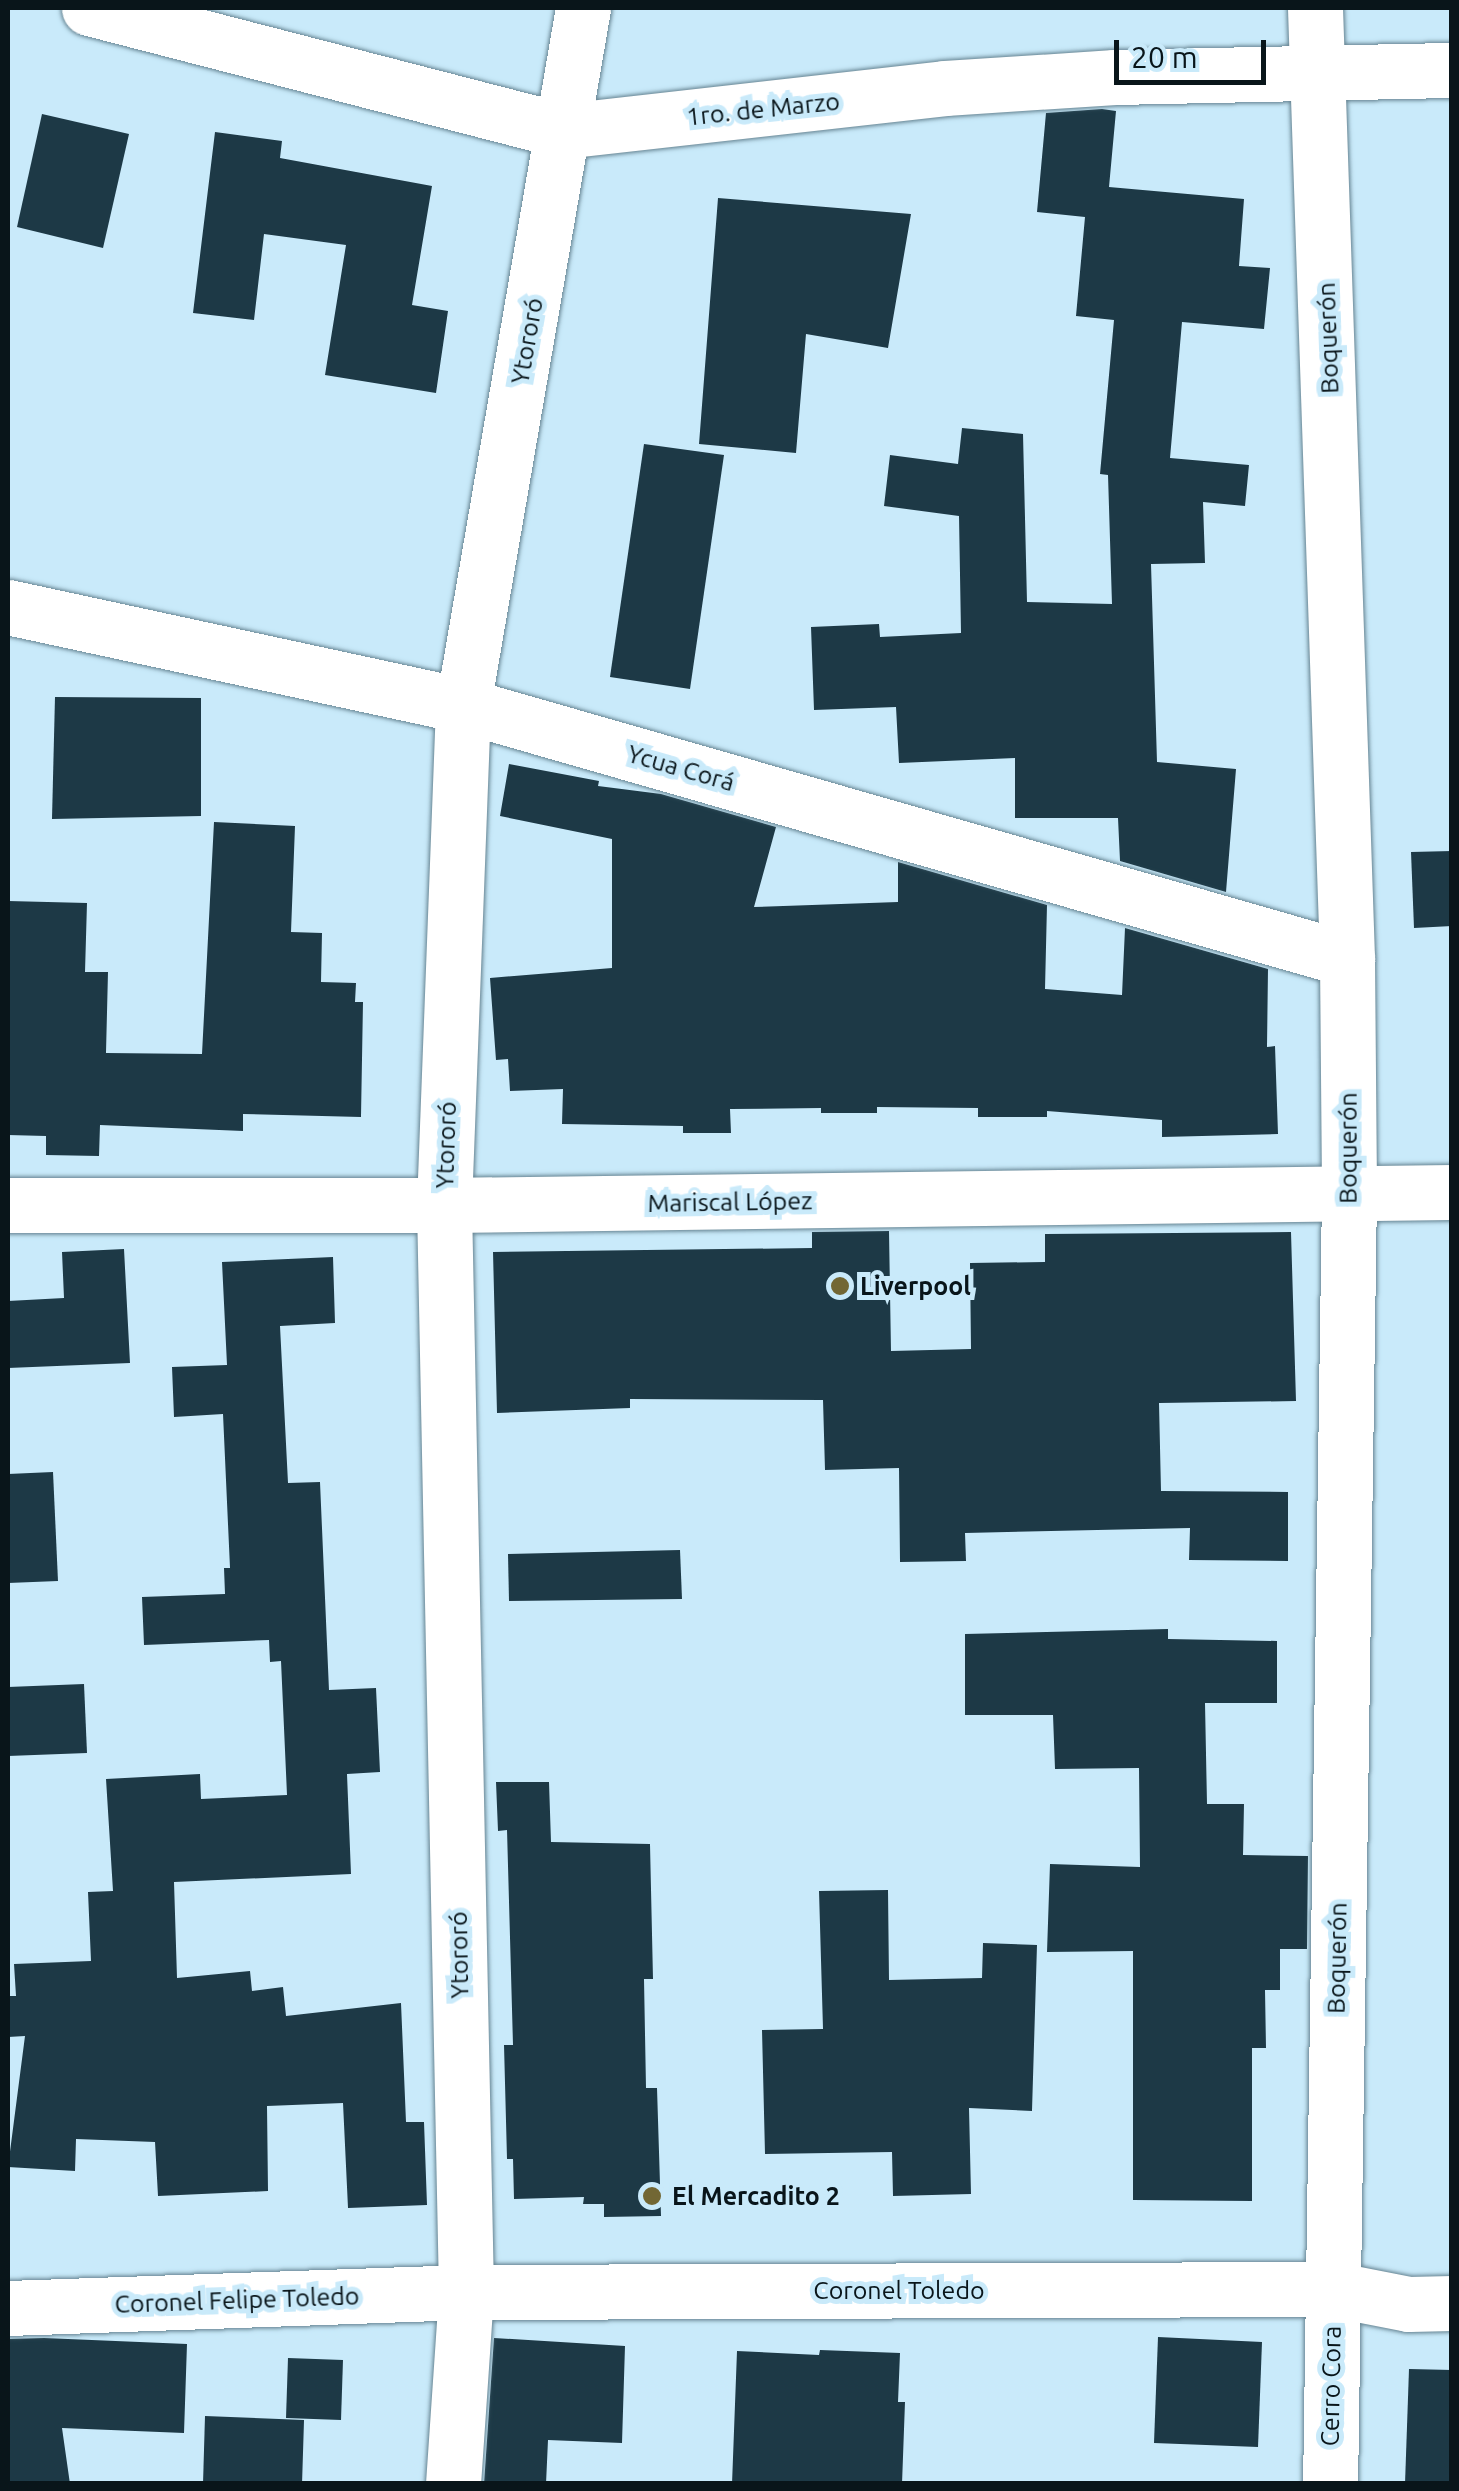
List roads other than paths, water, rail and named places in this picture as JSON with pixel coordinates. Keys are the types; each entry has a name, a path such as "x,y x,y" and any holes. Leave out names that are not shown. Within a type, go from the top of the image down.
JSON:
{"street":[{"name":"1ro. de Marzo","path":"90,8 563,131 945,88 1115,77 1452,70"},
{"name":"Ytororó","path":"453,2484 466,2292 444,1205 463,705 583,8"},
{"name":"Boquerón","path":"1316,8 1347,959 1349,1194 1332,2288"},
{"name":"Ycua Corá","path":"8,607 463,705 1347,959"},
{"name":"Mariscal López","path":"8,1205 444,1205 1452,1192"},
{"path":"1332,2288 1398,2268 1452,2267"},
{"path":"1332,2288 1409,2304 1452,2303"},
{"name":"Coronel Toledo","path":"466,2292 1332,2288"},
{"name":"Cerro Cora","path":"1330,2484 1332,2288"},
{"name":"Coronel Felipe Toledo","path":"8,2308 466,2292"}],"place":[{"name":"Liverpool","path":"840,1286"},
{"name":"El Mercadito 2","path":"652,2196"}]}
